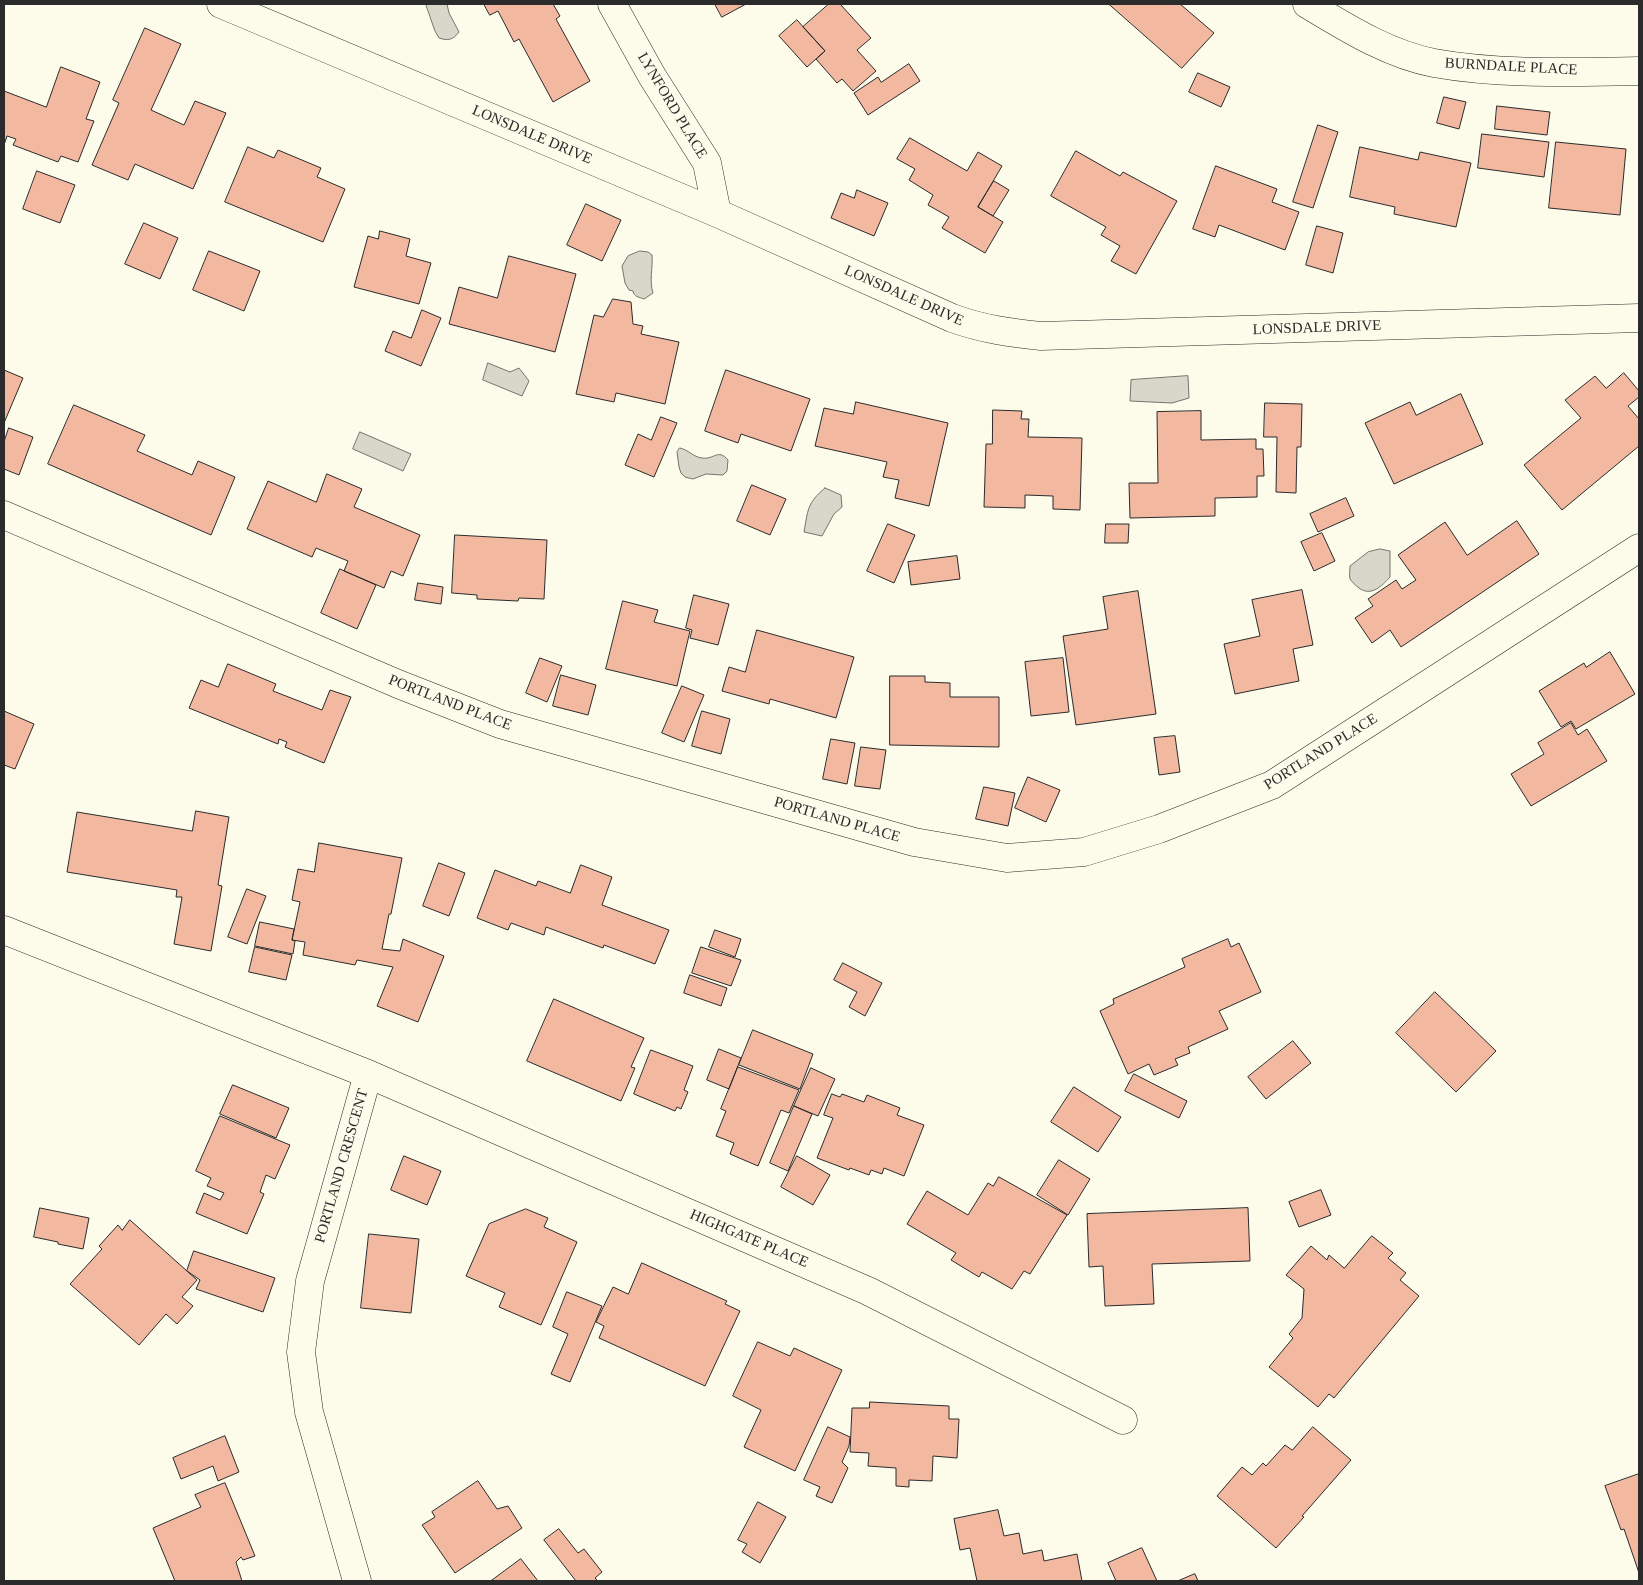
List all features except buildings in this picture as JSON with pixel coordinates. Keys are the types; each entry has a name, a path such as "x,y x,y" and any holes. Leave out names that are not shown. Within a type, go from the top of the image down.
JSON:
{"street":[{"name":"LONSDALE DRIVE","path":"221,4 717,213 976,327 1042,336 1639,318"},
{"name":"LYNFORD PLACE","path":"612,4 652,76 707,163 717,213"},
{"name":"BURNDALE PLACE","path":"1307,4 1369,40 1398,52 1433,62 1489,69 1557,72 1639,71"},
{"name":"PORTLAND PLACE","path":"4,515 389,680 500,724 914,842 1007,858 1084,852 1159,829 1272,785 1635,559"},
{"name":"PORTLAND CRESCENT","path":"4,930 368,1074 310,1281 301,1352 309,1412 357,1581"},
{"name":"HIGHGATE PLACE","path":"368,1074 868,1291 1123,1420"}],"shaded area":[{"path":"426,4 447,4 449,13 459,32 455,37 448,40 439,38"},
{"path":"640,251 648,252 652,255 651,284 653,293 644,299 629,290 625,283 622,266 628,256"},
{"path":"488,363 510,372 519,368 529,381 522,396 483,380"},
{"path":"1188,376 1189,398 1172,403 1130,401 1131,380"},
{"path":"360,432 411,454 403,471 353,449"},
{"path":"680,448 702,458 721,455 728,460 727,471 723,475 706,474 693,479 685,477 679,467 677,452"},
{"path":"825,488 841,495 842,507 834,514 822,536 804,532 809,507"},
{"path":"1380,549 1390,551 1390,577 1372,591 1363,590 1350,579 1350,566 1368,552"}]}
